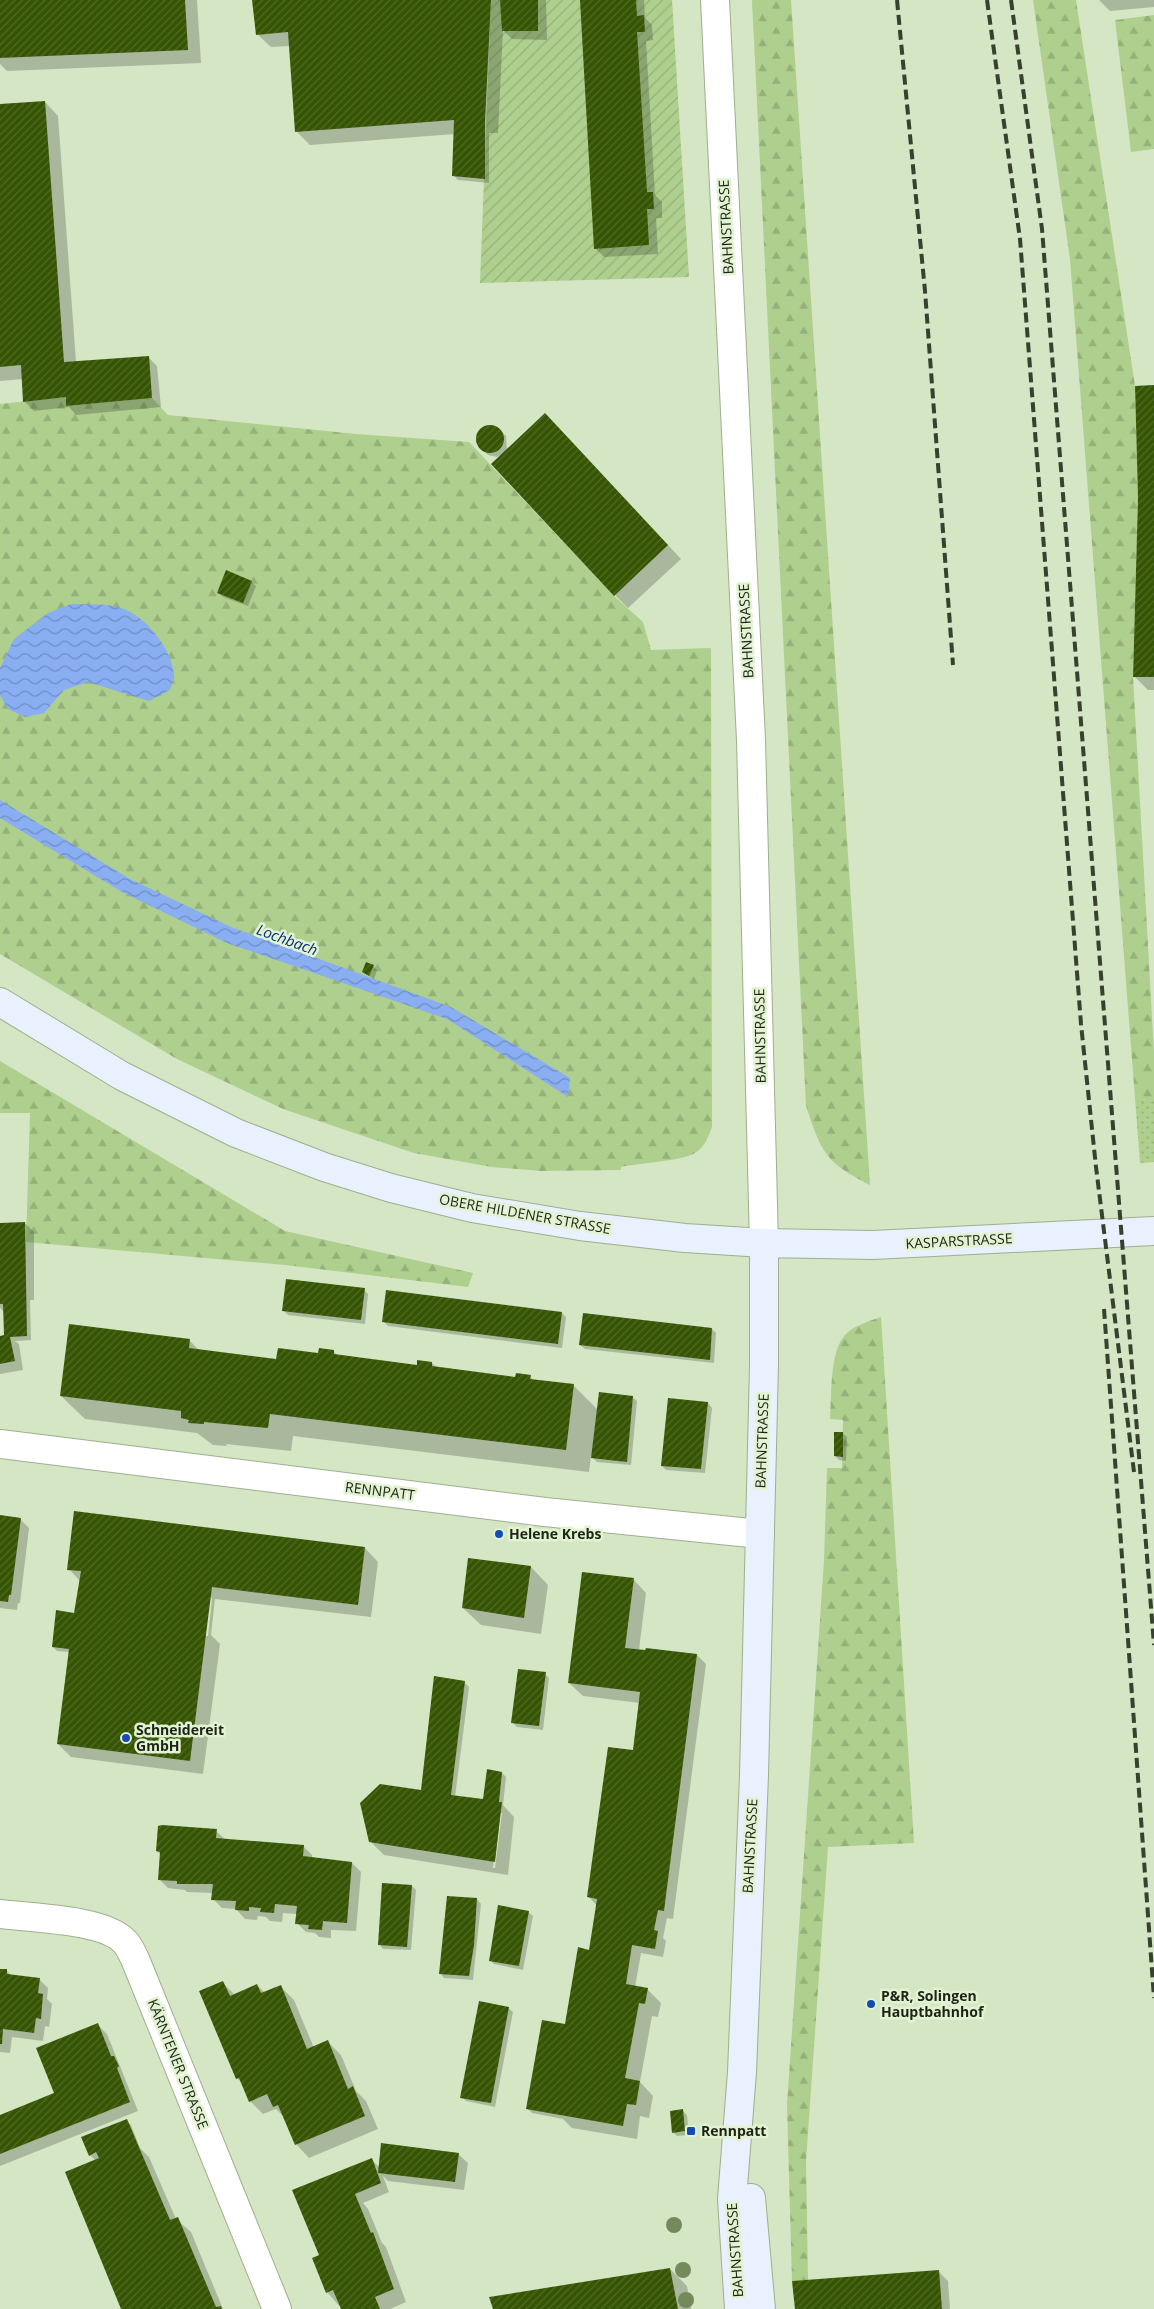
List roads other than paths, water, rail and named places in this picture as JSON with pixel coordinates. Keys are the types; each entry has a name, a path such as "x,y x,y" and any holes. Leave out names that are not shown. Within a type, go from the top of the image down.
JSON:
{"street":[{"name":"BAHNSTRASSE","path":"715,0 751,740 758,945 764,1243 764,1365 754,1775 742,2072 732,2199 739,2309"},
{"name":"OBERE HILDENER STRASSE","path":"0,1002 122,1076 236,1133 324,1167 391,1188 472,1208 580,1226 685,1238 764,1243"},
{"name":"KASPARSTRASSE","path":"764,1243 873,1245 1154,1231"},
{"name":"RENNPATT","path":"0,1444 545,1512 760,1534"},
{"name":"KÄRNTENER STRASSE","path":"0,1914 91,1925 111,1932 125,1942 135,1959 277,2309"},
{"name":"BAHNSTRASSE","path":"742,2072 752,2226 761,2309"}],"water":[{"path":"71,604 115,606 140,618 163,644 168,655 174,677 170,690 149,701 88,682 64,690 44,713 25,717 8,709 0,695 0,668 14,639 48,613"},
{"path":"0,800 130,879 231,927 451,1007 570,1078 568,1097 447,1019 227,943 122,892 0,818"}],"railway":[{"path":"897,0 925,291 953,665"},
{"path":"987,0 1020,239 1081,1024 1096,1167 1134,1472"},
{"path":"1011,0 1042,229 1154,1645"},
{"path":"1104,1309 1154,1998"}],"place":[{"name":"Helene Krebs","path":"499,1534"},
{"name":"Schneidereit GmbH","path":"126,1738"},
{"name":"P&R, Solingen Hauptbahnhof","path":"871,2004"},
{"name":"Rennpatt","path":"691,2131"}],"water label":[{"name":"Lochbach","path":"287,940"}]}
